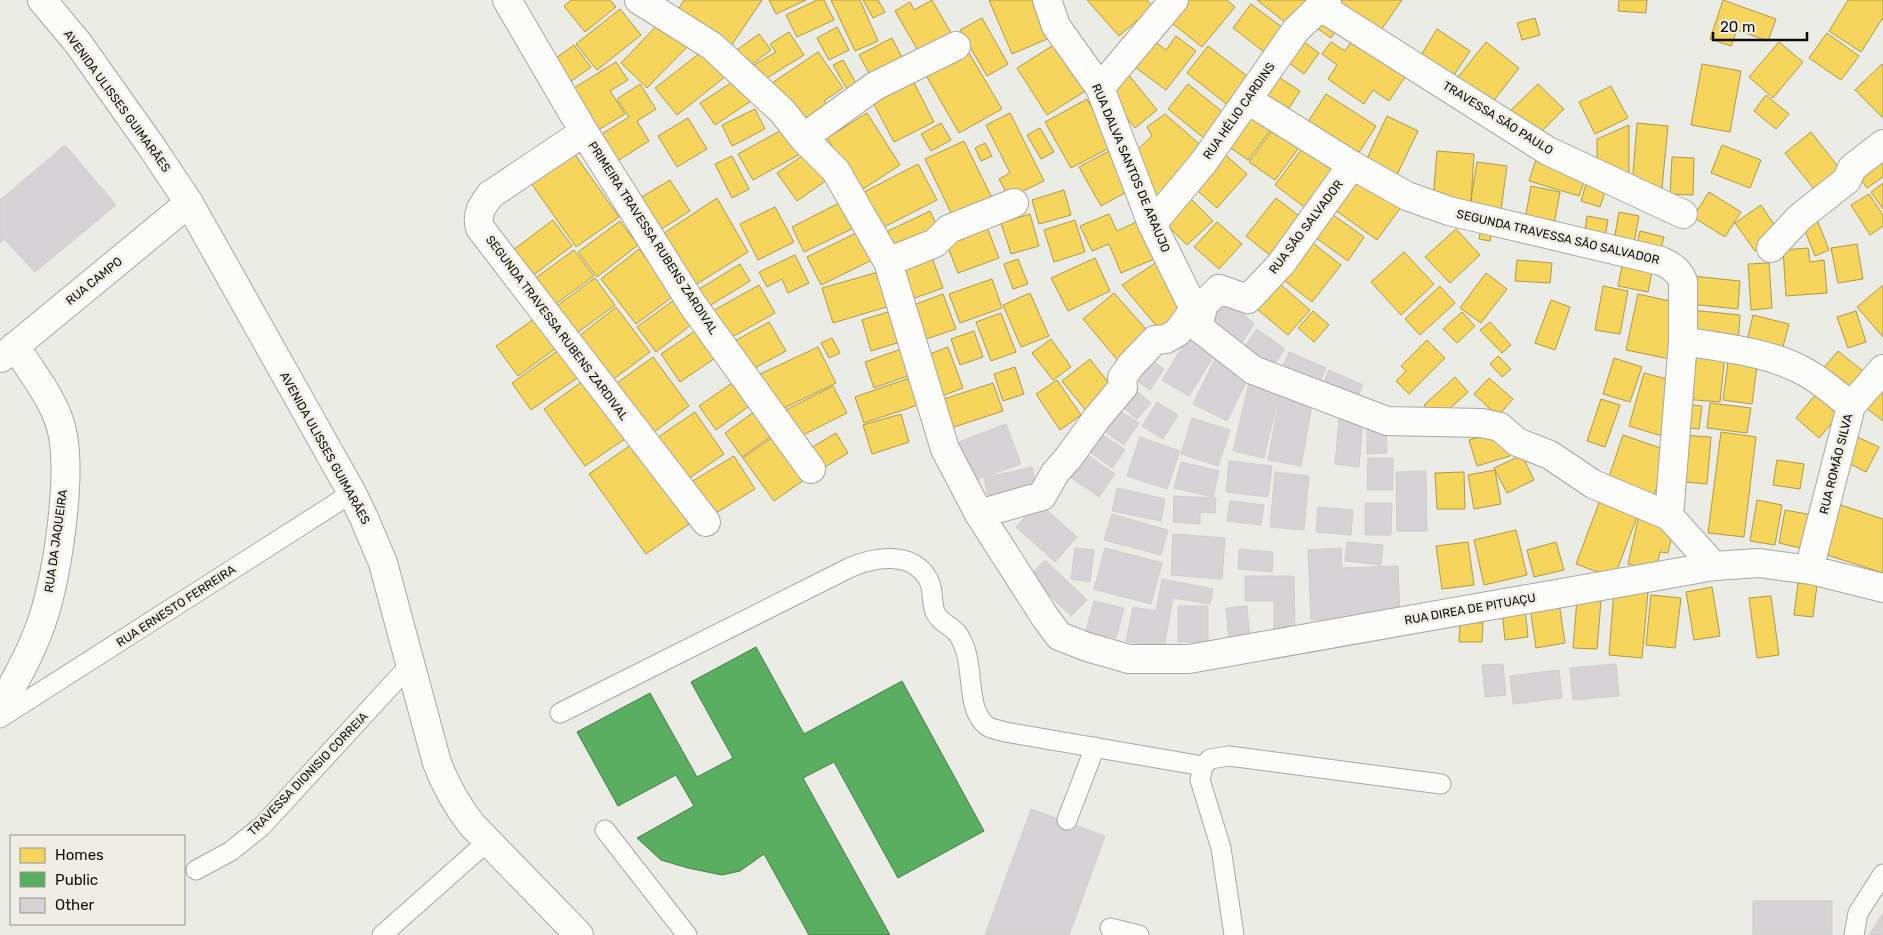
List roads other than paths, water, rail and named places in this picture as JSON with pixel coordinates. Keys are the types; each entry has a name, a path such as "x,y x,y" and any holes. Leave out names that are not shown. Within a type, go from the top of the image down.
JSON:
{"street":[{"name":"AVENIDA ULISSES GUIMARÃES","path":"42,0 78,43 189,203 352,493 383,563 436,763 446,786 458,806 488,841 579,935"},
{"name":"PRIMEIRA TRAVESSA RUBENS ZARDIVAL","path":"507,0 584,132 692,304 811,469"},
{"path":"639,0 712,46 783,112 803,138 836,171 888,262 945,449 979,514 1042,496 1054,473 1069,457 1097,418 1123,387 1122,378 1131,364 1155,340 1166,338 1178,332 1196,318"},
{"name":"RUA DALVA SANTOS DE ARAUJO","path":"1047,0 1056,26 1100,88 1152,224 1196,318 1253,370 1387,421 1482,423 1500,427 1517,442 1550,455 1593,484 1669,516 1714,566"},
{"path":"1100,88 1174,0"},
{"name":"RUA HÉLIO CARDINS","path":"1152,224 1203,163 1296,30 1324,3"},
{"name":"TRAVESSA SÃO PAULO","path":"1324,3 1548,151 1682,214"},
{"path":"803,138 875,86 956,46"},
{"name":"SEGUNDA TRAVESSA SÃO SALVADOR","path":"1248,100 1352,165 1407,196 1450,211 1661,261 1672,266 1683,281 1684,341 1669,516"},
{"name":"SEGUNDA TRAVESSA RUBENS ZARDIVAL","path":"584,132 490,195 480,209 478,220 480,228 706,522"},
{"path":"1771,248 1800,217 1847,180 1852,168 1883,144"},
{"name":"RUA SÃO SALVADOR","path":"1196,318 1204,304 1219,289 1248,298 1274,271 1352,165"},
{"name":"RUA CAMPO","path":"7,352 189,203"},
{"path":"888,262 935,243 949,228 1014,203"},
{"path":"1684,341 1747,352 1785,363 1808,373 1851,406"},
{"name":"RUA DA JAQUEIRA","path":"0,708 29,654 45,612 55,568 65,474 63,435 51,403 7,352"},
{"name":"RUA ROMÃO SILVA","path":"1812,570 1813,554 1851,406 1883,369"},
{"name":"RUA DIREA DE PITUAÇU","path":"979,514 1059,636 1087,647 1129,659 1189,659 1714,566 1759,563 1812,570 1883,588"}],"lane":[{"name":"RUA ERNESTO FERREIRA","path":"0,718 352,493"},
{"path":"560,713 865,560 886,558 903,560 918,568 928,578 933,594 935,611 943,623 957,633 965,648 976,711 986,726 1005,732 1203,766"},
{"name":"TRAVESSA DIONISIO CORREIA","path":"196,870 231,851 262,826 409,666"},
{"path":"1067,820 1095,747"},
{"path":"1234,935 1221,848 1200,780 1203,766 1210,759 1229,756 1441,784"},
{"path":"605,830 687,935"},
{"path":"382,935 488,841"},
{"path":"1854,935 1858,913 1883,874"},
{"path":"1110,928 1139,935"}]}
